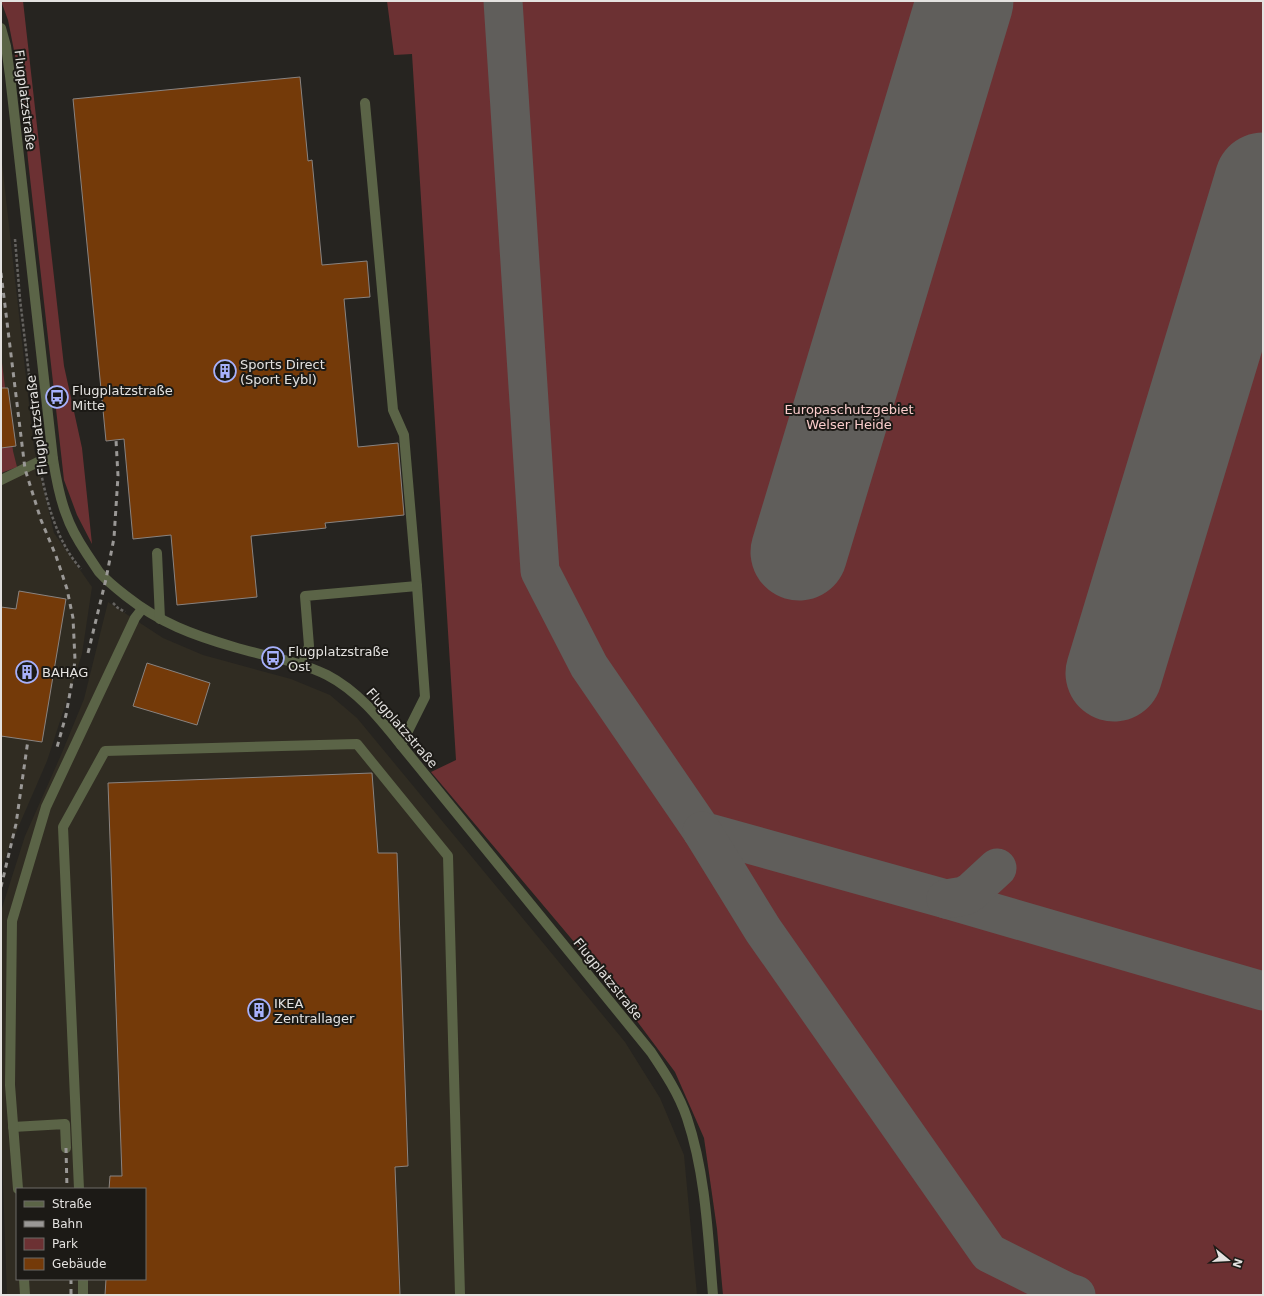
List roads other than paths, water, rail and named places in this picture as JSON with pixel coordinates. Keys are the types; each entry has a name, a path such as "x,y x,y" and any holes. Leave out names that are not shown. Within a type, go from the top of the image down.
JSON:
{"street":[{"name":"Flugplatzstraße","path":"1,28 6,46 10,76 53,459 58,487 66,515 78,540 99,572 142,609 160,619 204,637 236,648 302,666 327,675 348,688 373,711 651,1052 672,1085 687,1117 697,1151 702,1184 713,1295"},
{"path":"365,104 393,410 404,435 425,697 401,745"},
{"path":"1,480 38,462 53,459"},
{"path":"156,553 160,619"},
{"path":"302,666 309,646 305,596 417,586"},
{"path":"18,1188 10,1085 12,921 46,807 135,618 142,609"},
{"path":"79,1188 63,828 106,750 357,744 448,856 460,1295"},
{"path":"13,1126 65,1124 66,1148"},
{"path":"24,1280 25,1295"},
{"path":"83,1280 84,1295"}],"railway":[{"path":"1,273 25,469 41,520 56,556 67,589 73,618 75,660 73,676 66,715 56,751"},
{"path":"88,653 106,579 114,538 118,476 116,440"},
{"path":"1,887 16,824 28,740"},
{"path":"66,1148 67,1188"},
{"path":"71,1280 71,1295"}],"place":[{"name":"Sports Direct (Sport Eybl)","path":"225,371"},
{"name":"Flugplatzstraße Mitte","path":"57,397"},
{"name":"Flugplatzstraße Ost","path":"273,658"},
{"name":"BAHAG","path":"27,672"},
{"name":"IKEA Zentrallager","path":"259,1010"}],"park label":[{"name":"Europaschutzgebiet Welser Heide","path":"849,416"}]}
